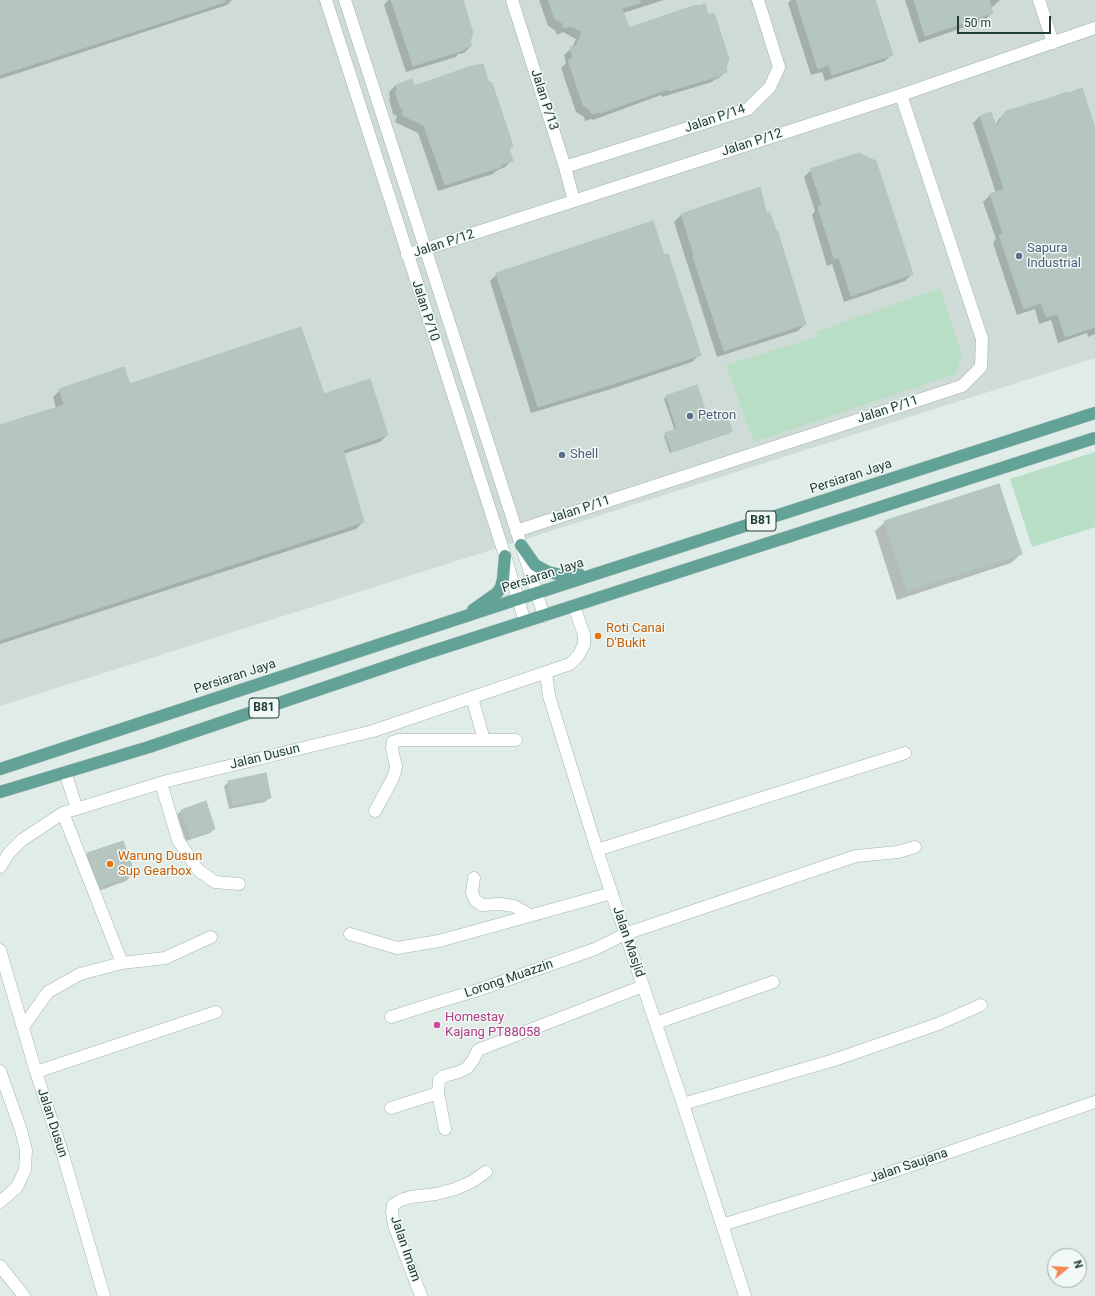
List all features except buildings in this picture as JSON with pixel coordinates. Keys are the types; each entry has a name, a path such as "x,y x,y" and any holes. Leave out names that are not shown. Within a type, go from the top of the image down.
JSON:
{"main road":[{"name":"Persiaran Jaya","path":"0,769 600,572 1095,413"},
{"name":"B81","path":"0,792 149,746 574,606 1095,438"},
{"path":"521,545 535,565 548,572 561,575 600,572"},
{"path":"464,617 497,593 501,587 503,579 505,556"}],"street":[{"name":"Jalan P/10","path":"326,0 525,622"},
{"name":"Jalan P/10","path":"345,0 544,616"},
{"name":"Jalan P/13","path":"512,0 565,167 574,201"},
{"name":"Jalan P/14","path":"565,167 748,109 770,87 779,67 758,0"},
{"path":"1039,0 1053,43"},
{"name":"Jalan P/12","path":"407,255 901,95 1095,28"},
{"name":"Jalan P/11","path":"516,531 962,386 981,367 982,339 901,95"},
{"path":"546,672 570,664 578,656 584,645 584,635 574,606"},
{"name":"Jalan Dusun","path":"0,867 22,840 64,813 77,808 161,783 373,731 546,672"},
{"name":"Jalan Masjid","path":"546,672 549,696 597,850 683,1104 745,1296"},
{"path":"472,697 484,740"},
{"path":"375,811 395,772 396,766 392,749 394,742 399,740 516,740"},
{"path":"597,850 905,753"},
{"path":"65,772 77,808"},
{"path":"161,783 178,840 198,870 215,882 239,884"},
{"path":"64,813 122,963"},
{"name":"Lorong Muazzin","path":"391,1018 478,990 595,949 626,934 856,856 898,852 915,847"},
{"path":"474,878 472,892 475,900 482,904 514,906 530,915"},
{"path":"350,934 397,948 439,941 612,893"},
{"path":"23,1027 48,992 80,974 122,963 165,958 211,937"},
{"name":"Jalan Dusun","path":"0,950 36,1072 63,1155 104,1296"},
{"path":"656,1023 773,982"},
{"path":"445,1129 438,1093 440,1080 444,1076 467,1068 478,1050 643,986"},
{"path":"683,1104 834,1060 938,1024 981,1005"},
{"path":"36,1072 216,1012"},
{"path":"0,1071 21,1130 26,1150 25,1170 17,1187 0,1202"},
{"path":"391,1108 438,1093"},
{"name":"Jalan Saujana","path":"722,1225 880,1176 1095,1102"},
{"name":"Jalan Imam","path":"421,1296 394,1225 392,1212 394,1205 401,1200 411,1197 455,1190 472,1182 486,1172"},
{"path":"0,1266 24,1296"}],"shaded area":[{"path":"0,0 1095,0 1095,358 0,706"}],"green space":[{"path":"940,288 962,355 955,374 754,442 726,365 817,337 816,332"},
{"path":"1095,452 1095,527 1032,547 1010,479"}],"place":[{"name":"Sapura Industrial","path":"1019,256"},
{"name":"Petron","path":"690,416"},
{"name":"Shell","path":"562,455"},
{"name":"Roti Canai D'Bukit","path":"598,636"},
{"name":"Warung Dusun Sup Gearbox","path":"110,864"},
{"name":"Homestay Kajang PT88058","path":"437,1025"}]}
